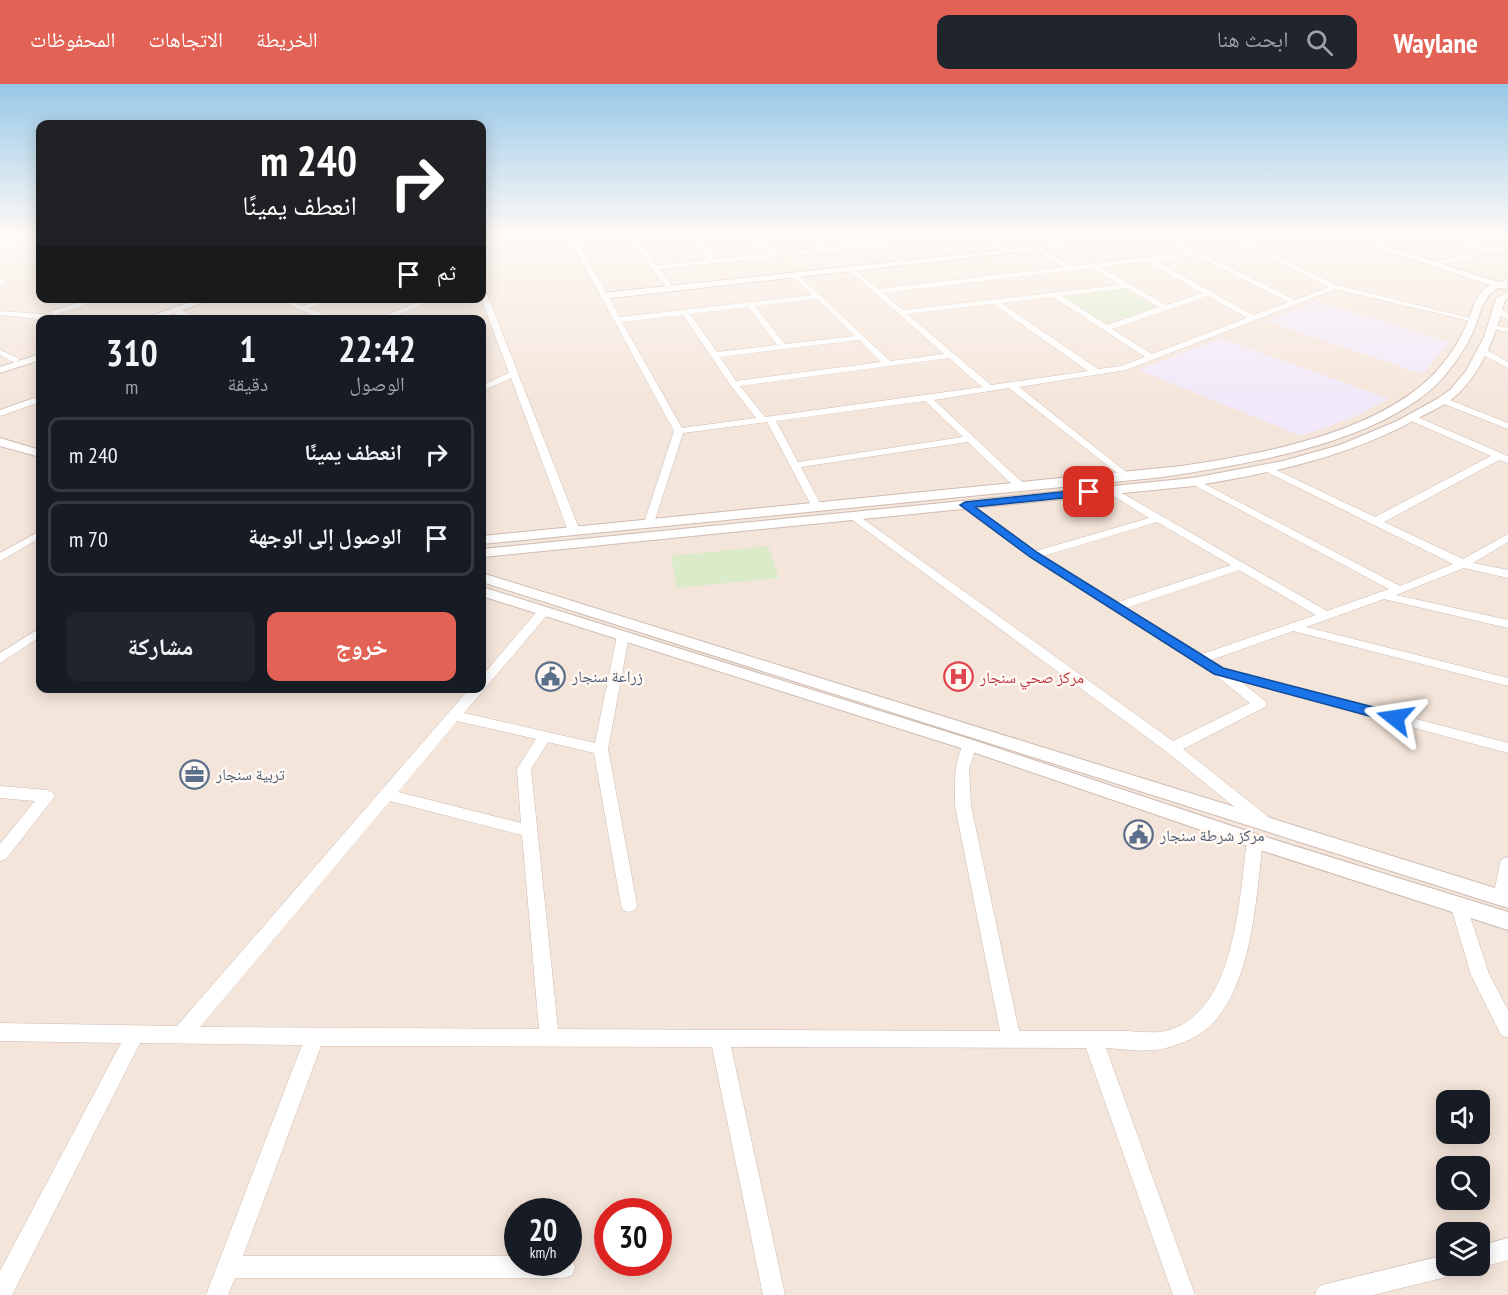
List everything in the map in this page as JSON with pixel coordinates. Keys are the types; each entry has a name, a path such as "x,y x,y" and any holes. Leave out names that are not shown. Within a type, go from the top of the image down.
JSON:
{"street":[{"path":"600,291 680,430 649,523"},
{"path":"603,296 656,291"},
{"path":"812,291 887,363"},
{"path":"877,291 881,291"},
{"path":"877,291 989,388"},
{"path":"902,312 1086,291"},
{"path":"1136,291 1166,308"},
{"path":"1204,291 1254,319"},
{"path":"1271,291 1296,303"},
{"path":"680,430 927,398 1127,367 1326,291"},
{"path":"1350,291 1474,320"},
{"path":"486,546 574,531 1190,470 1268,455 1357,426 1392,410 1420,393 1453,360 1474,320 1483,294 1494,291"},
{"path":"486,546 965,505 1193,482 1264,468 1333,450 1412,418 1454,392 1482,351 1492,326 1503,314 1501,299 1504,291"},
{"path":"1106,328 1209,293"},
{"path":"1054,294 1152,358"},
{"path":"617,320 818,297"},
{"path":"995,302 1096,372"},
{"path":"0,313 46,315 87,303"},
{"path":"172,315 200,303"},
{"path":"165,315 209,303"},
{"path":"290,303 320,315"},
{"path":"303,308 318,303"},
{"path":"391,315 423,303"},
{"path":"750,304 783,347"},
{"path":"178,312 184,315"},
{"path":"685,312 734,384 766,419 795,465 816,507"},
{"path":"486,318 513,374 574,531"},
{"path":"1492,326 1508,330"},
{"path":"714,355 859,338"},
{"path":"1482,351 1508,365"},
{"path":"0,352 15,360"},
{"path":"0,365 36,353"},
{"path":"734,384 952,355"},
{"path":"0,370 36,358"},
{"path":"486,386 513,374"},
{"path":"1011,385 1126,477"},
{"path":"1420,393 1508,426"},
{"path":"927,398 1021,487"},
{"path":"0,413 36,400"},
{"path":"1412,418 1503,458"},
{"path":"0,431 36,442"},
{"path":"795,465 971,439"},
{"path":"0,442 36,453"},
{"path":"1375,522 1503,458"},
{"path":"1264,468 1463,564 1508,574"},
{"path":"1193,482 1399,590"},
{"path":"1109,490 1327,616"},
{"path":"965,505 1034,555 1219,671 1260,704 1172,748"},
{"path":"852,516 1172,748 1267,824"},
{"path":"1034,555 1157,519"},
{"path":"0,558 36,536"},
{"path":"1199,660 1384,596 1463,564 1508,537"},
{"path":"1116,607 1240,566"},
{"path":"486,578 1504,899 1508,863"},
{"path":"486,592 969,745 1255,841 1508,921"},
{"path":"1384,596 1508,624"},
{"path":"486,679 544,610"},
{"path":"1294,628 1508,682"},
{"path":"0,659 36,635"},
{"path":"623,636 601,749 628,905"},
{"path":"1219,671 1507,752"},
{"path":"182,1034 474,693"},
{"path":"454,716 601,749"},
{"path":"545,736 524,769 549,1038"},
{"path":"969,745 962,768 963,806 1011,1040"},
{"path":"0,792 47,796 0,855"},
{"path":"387,795 530,831"},
{"path":"0,1032 315,1037 1164,1040 1190,1030 1208,1016 1223,995 1234,970 1255,841"},
{"path":"1458,904 1480,975 1508,1029"},
{"path":"0,1294 135,1034"},
{"path":"218,1295 315,1037"},
{"path":"720,1039 774,1295"},
{"path":"1092,1040 1184,1295"},
{"path":"1490,1254 1508,1249"},
{"path":"228,1267 504,1267"},
{"path":"1326,1295 1378,1290 1436,1270"}],"shaded area":[{"path":"0,291 36,291 36,303 486,303 486,291 1508,291 1508,1295 0,1295"},
{"path":"1317,301 1449,342 1423,374 1266,321"},
{"path":"1221,338 1389,399 1352,418 1301,436 1139,370"}],"green space":[{"path":"1127,291 1156,308 1104,324 1061,296"},
{"path":"768,546 779,578 677,588 671,556"}],"place":[{"name":"زراعة سنجار","path":"551,676"},
{"name":"مركز صحي سنجار","path":"959,677"},
{"name":"تربية سنجار","path":"195,774"},
{"name":"مركز شرطة سنجار","path":"1139,835"}],"route":[{"path":"1089,492 965,505 1034,555 1219,671 1395,718"}]}
